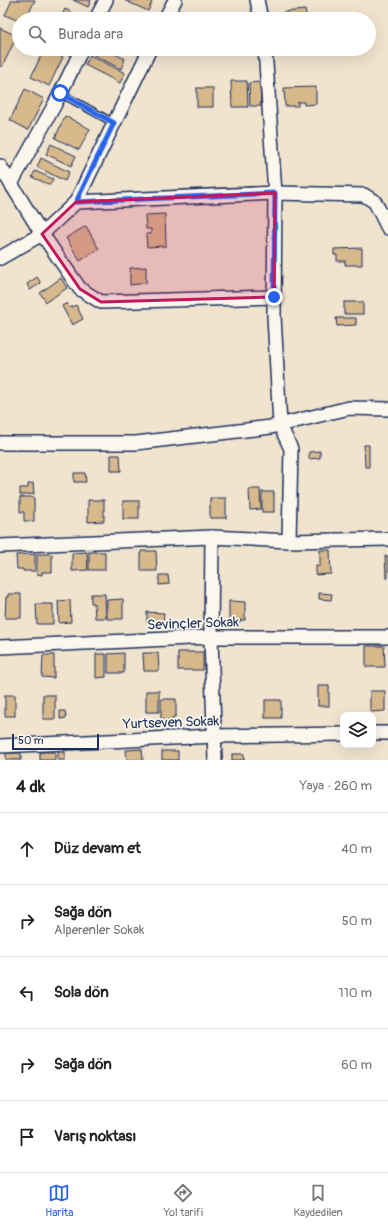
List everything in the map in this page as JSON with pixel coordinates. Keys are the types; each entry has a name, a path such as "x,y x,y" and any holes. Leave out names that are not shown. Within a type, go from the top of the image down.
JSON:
{"street":[{"path":"100,12 106,0"},
{"path":"169,12 175,0"},
{"path":"257,0 260,12"},
{"path":"11,184 78,56"},
{"path":"0,258 42,234 76,202 147,56"},
{"path":"265,56 275,193 274,316 280,425 291,449 289,541"},
{"path":"0,166 42,234 80,289 101,302 274,297"},
{"path":"76,202 275,193 364,195 375,202 388,228"},
{"path":"0,443 136,443 280,425 349,408 388,409"},
{"path":"212,537 211,637 215,760"},
{"path":"0,546 212,537 289,541 388,539"},
{"name":"Sevinçler Sokak","path":"0,647 211,637 388,637"},
{"path":"376,733 388,733"},
{"name":"Yurtseven Sokak","path":"0,746 215,736 340,734"}],"lane":[{"path":"60,93 114,123"}],"highlighted area":[{"path":"275,193 274,297 101,302 80,289 42,234 76,202"}],"building":[{"path":"12,0 35,0 29,12 12,12 12,18 5,15"},
{"path":"73,0 91,0 88,7"},
{"path":"124,0 147,0 152,2 148,11"},
{"path":"65,9 71,12 64,12"},
{"path":"305,10 305,12 283,12"},
{"path":"0,28 12,34 12,46 2,67 0,66"},
{"path":"41,56 63,57 49,86 31,77"},
{"path":"90,56 92,56 125,73 120,83 85,65"},
{"path":"96,56 119,56 125,59 121,69"},
{"path":"231,81 247,81 248,107 232,107"},
{"path":"260,82 261,106 250,106 249,83"},
{"path":"316,87 316,104 304,105 304,102 298,102 298,106 285,106 284,88"},
{"path":"197,88 213,88 213,107 197,107"},
{"path":"25,89 44,99 28,130 10,120"},
{"path":"65,116 90,129 79,150 55,138"},
{"path":"51,144 76,156 71,166 46,154"},
{"path":"41,158 69,172 65,181 37,167"},
{"path":"35,171 53,179 50,185 32,177"},
{"path":"165,214 166,246 147,247 146,234 151,234 151,229 146,229 145,215"},
{"path":"86,226 99,249 80,261 66,238"},
{"path":"362,248 362,265 345,265 345,261 337,261 337,255 334,255 334,249"},
{"path":"146,267 146,283 130,285 130,268"},
{"path":"37,277 41,283 30,290 27,284"},
{"path":"61,278 67,288 46,302 40,293"},
{"path":"344,302 363,302 363,314 344,314"},
{"path":"67,303 70,308 76,305 83,319 72,325 62,306"},
{"path":"336,318 356,318 356,325 337,326"},
{"path":"364,445 369,445 369,467 365,467"},
{"path":"320,451 320,458 309,459 309,452"},
{"path":"111,455 120,455 121,471 111,471"},
{"path":"74,473 85,473 86,482 74,482"},
{"path":"33,483 34,494 20,495 20,488 28,488 28,484"},
{"path":"249,489 260,489 261,509 250,510"},
{"path":"262,492 274,492 274,512 262,512"},
{"path":"20,497 34,497 34,521 24,521 24,512 20,512"},
{"path":"210,498 226,498 226,518 210,518"},
{"path":"88,500 104,500 104,521 88,522"},
{"path":"123,501 139,501 139,519 123,519"},
{"path":"320,550 330,550 331,574 316,575 316,566 320,566"},
{"path":"141,551 156,551 157,571 141,571"},
{"path":"87,552 88,570 72,571 72,553"},
{"path":"89,552 105,552 105,570 89,570"},
{"path":"35,554 35,571 23,571 23,569 17,569 16,555"},
{"path":"37,554 52,554 52,572 42,572 42,575 37,574"},
{"path":"385,556 388,556 388,578 386,578"},
{"path":"159,575 168,575 169,584 159,585"},
{"path":"319,593 332,594 331,600 319,599"},
{"path":"8,594 21,594 21,618 5,618 6,597 8,597"},
{"path":"91,594 105,594 106,618 95,618 94,603 91,603"},
{"path":"123,599 123,619 107,619 107,600"},
{"path":"70,600 71,622 59,623 58,601"},
{"path":"229,601 245,602 245,620 240,620 240,622 229,622"},
{"path":"36,604 53,604 53,624 37,624"},
{"path":"147,612 164,613 163,623 147,623"},
{"path":"366,646 384,646 385,667 366,667"},
{"path":"178,652 203,652 203,670 178,670"},
{"path":"124,653 124,673 108,673 108,654"},
{"path":"143,653 158,653 159,671 144,671"},
{"path":"96,654 106,654 106,677 96,678"},
{"path":"43,655 54,655 54,678 42,677"},
{"path":"318,686 329,686 329,706 318,706"},
{"path":"146,691 159,691 159,712 146,712"},
{"path":"370,691 385,691 385,711 370,712"},
{"path":"5,695 15,695 15,716 5,716"},
{"path":"43,695 55,695 55,719 43,719"},
{"path":"161,699 176,699 176,716 174,716 174,719 161,720"},
{"path":"265,700 281,700 281,718 265,718"},
{"path":"60,711 65,711 66,718 60,719"},
{"path":"142,749 143,760 127,760 126,750"},
{"path":"162,751 178,751 178,760 162,760"},
{"path":"40,752 55,752 55,760 40,760"},
{"path":"58,752 65,752 65,760 58,760"},
{"path":"6,753 21,753 21,760 6,760"},
{"path":"232,754 244,754 244,760 232,760"}],"route":[{"path":"60,93 114,123 76,202 275,193 274,297"}]}
